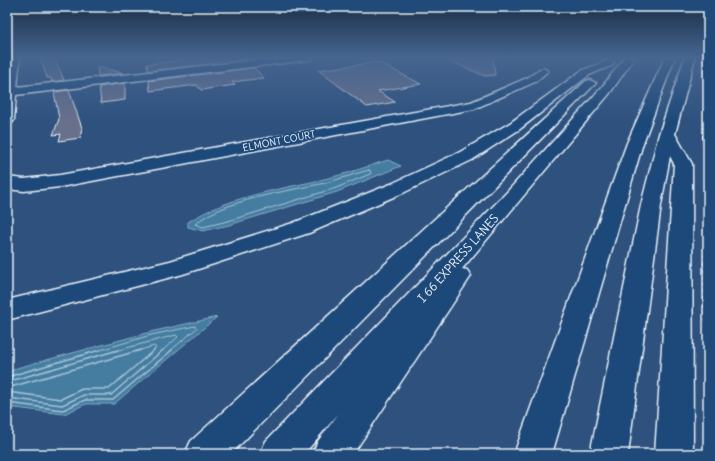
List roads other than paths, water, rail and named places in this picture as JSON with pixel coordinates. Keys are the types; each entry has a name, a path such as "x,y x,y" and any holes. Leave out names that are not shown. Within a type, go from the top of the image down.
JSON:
{"main road":[{"path":"7,120 11,79"},
{"path":"9,92 125,79"},
{"name":"ELMONT COURT","path":"7,183 24,185 60,181 474,105 533,79"},
{"path":"7,310 181,266 301,228 398,188 466,156 515,126 578,79"},
{"path":"204,454 597,79"},
{"name":"I 66 EXPRESS LANES","path":"279,454 514,196 606,90 610,79"},
{"path":"534,454 635,143 661,79"},
{"path":"609,454 651,205 667,134 684,79"},
{"path":"667,134 683,164 674,454"},
{"path":"331,454 514,196"}],"water":[{"path":"388,160 401,166 337,192 229,225 203,231 188,227 188,222 223,205 260,193 317,181"},
{"path":"217,317 114,404 86,404 64,414 7,407 7,373 17,368 150,332"}]}
